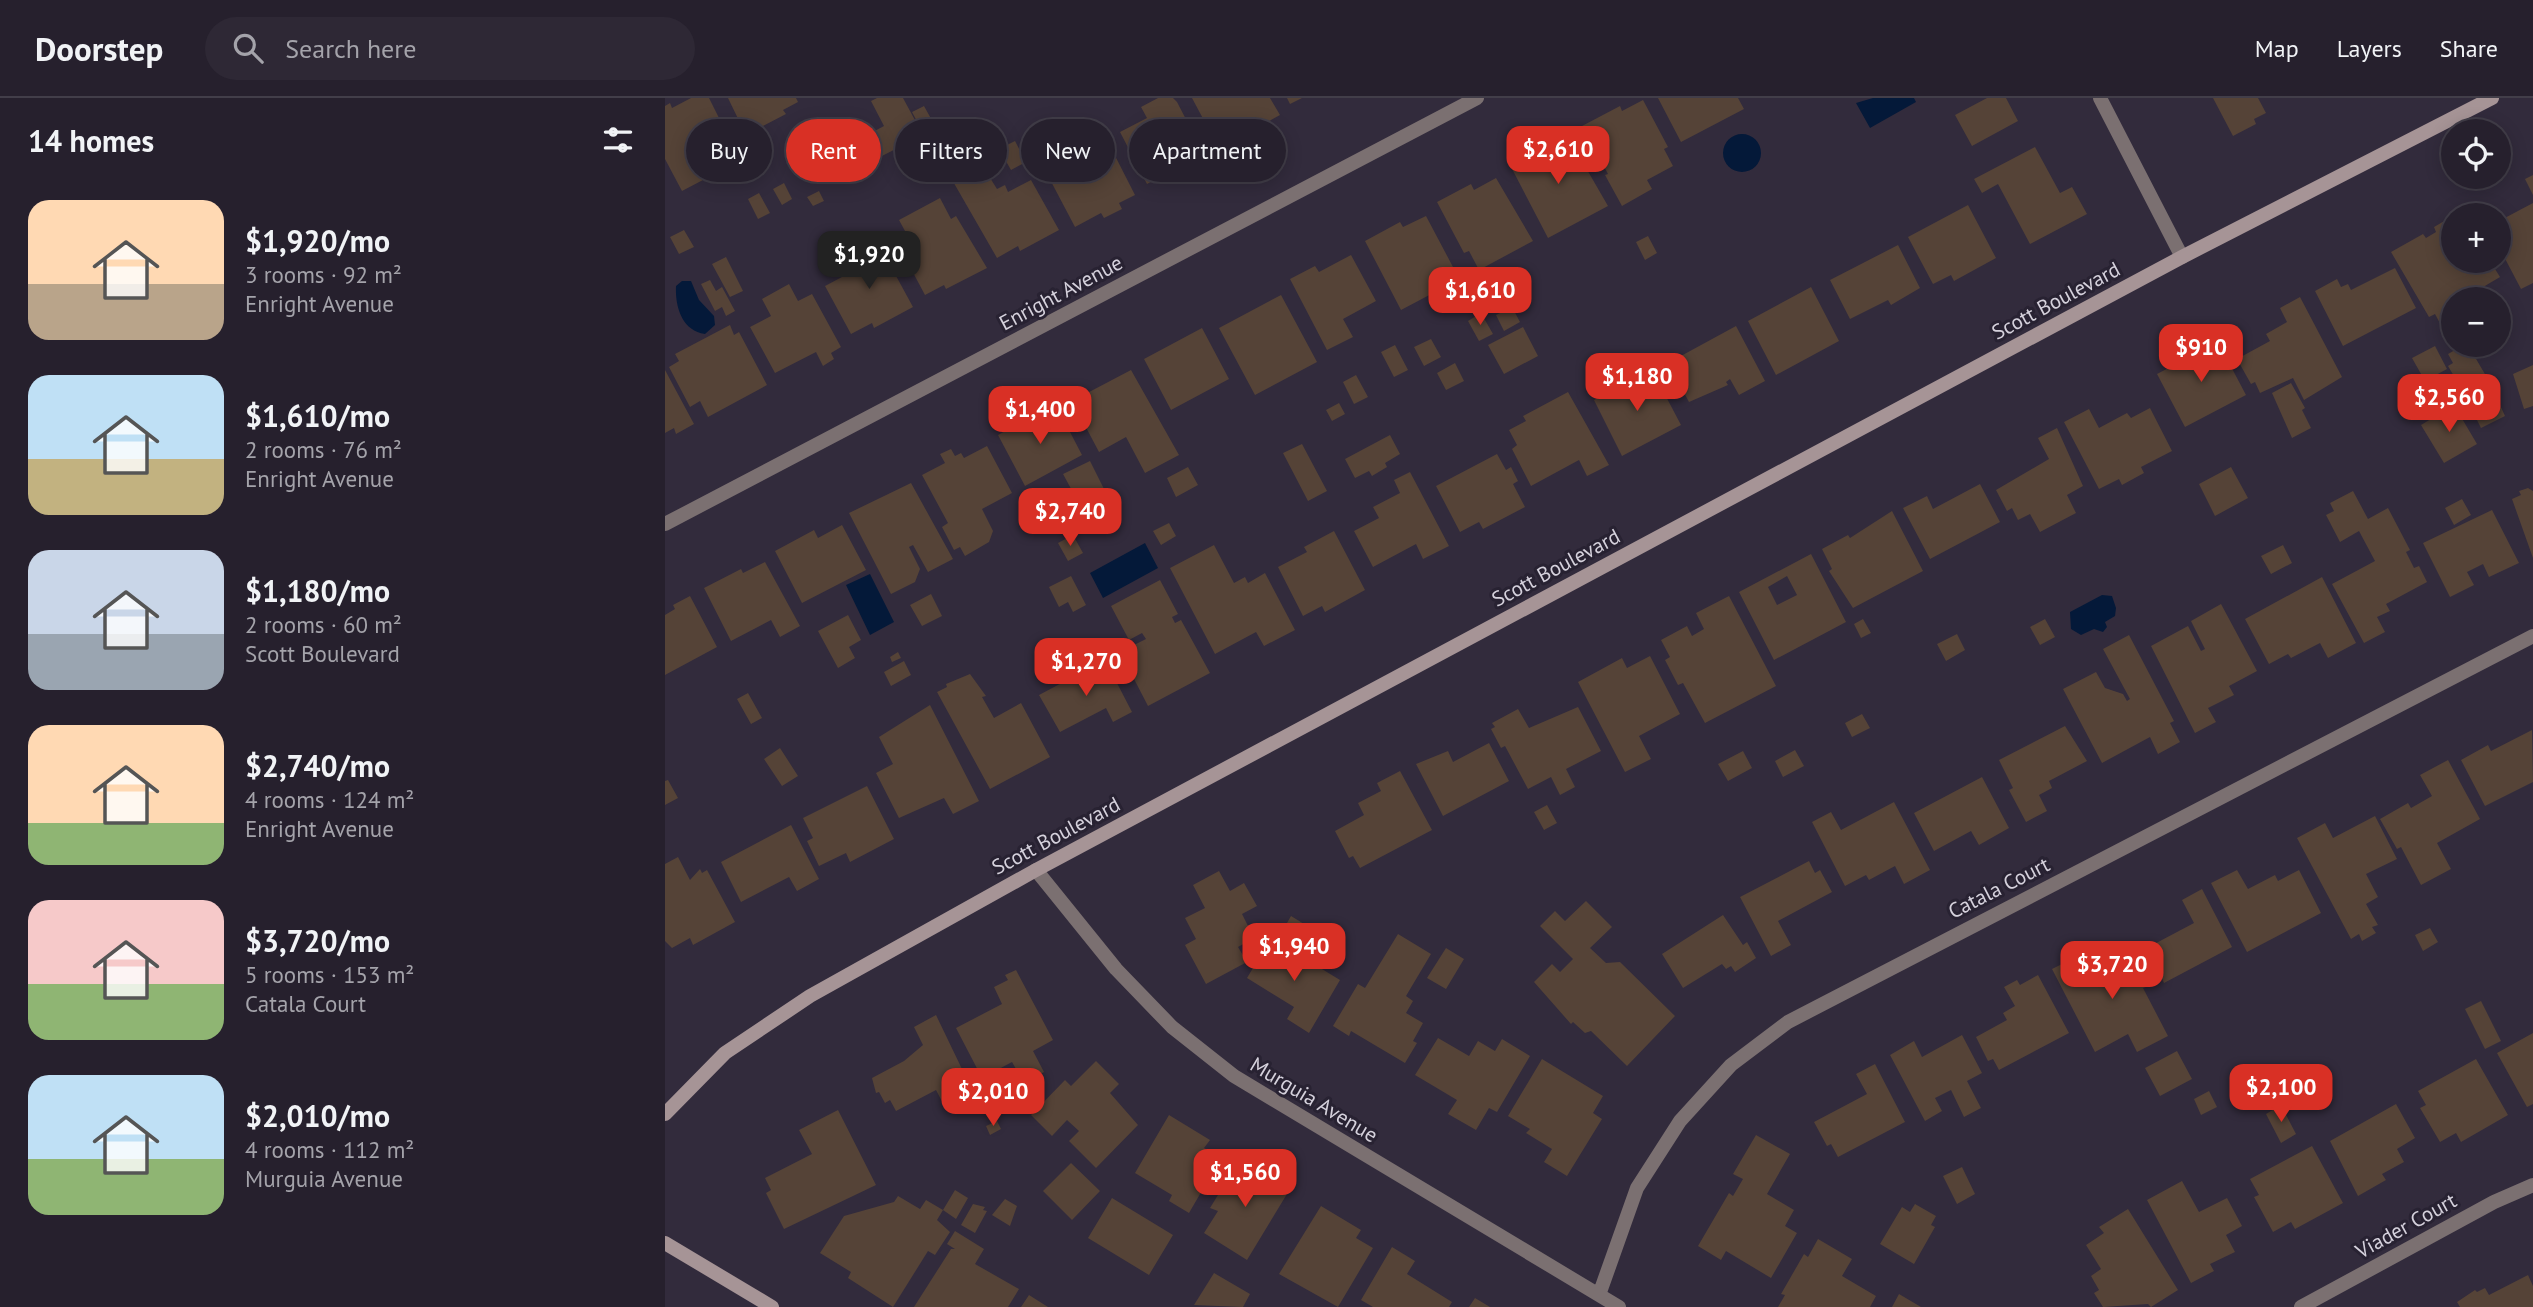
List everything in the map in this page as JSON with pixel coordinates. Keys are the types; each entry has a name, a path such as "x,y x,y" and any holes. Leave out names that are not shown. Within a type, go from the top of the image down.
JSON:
{"main road":[{"name":"Scott Boulevard","path":"665,1114 725,1053 810,996 1036,870 2182,257 2492,98"},
{"path":"665,1243 772,1307"}],"street":[{"name":"Enright Avenue","path":"665,524 1477,98"},
{"path":"2100,98 2182,257"},
{"name":"Catala Court","path":"1598,1295 1637,1188 1680,1121 1731,1065 1788,1022 2533,636"},
{"name":"Murguia Avenue","path":"1036,870 1116,969 1172,1027 1234,1076 1619,1307"},
{"name":"Viader Court","path":"2301,1307 2494,1202 2533,1185"}],"water":[{"path":"1873,98 1914,98 1916,102 1870,128 1856,103"},
{"path":"1742,134 1755,140 1761,153 1755,166 1742,172 1729,166 1723,153 1729,140"},
{"path":"682,281 691,281 699,300 714,316 715,325 705,334 691,328 681,317 676,286"},
{"path":"1145,543 1158,568 1103,598 1090,573"},
{"path":"870,574 894,622 870,635 846,585"},
{"path":"2102,595 2112,596 2116,608 2115,616 2105,622 2107,627 2103,632 2094,629 2081,635 2071,629 2070,612"}],"building":[{"path":"691,98 709,98 720,119 686,119 686,182 699,182 682,191 665,159 665,106 670,103 672,108"},
{"path":"728,98 796,98 798,102 783,110 786,114 772,121 772,119 738,119"},
{"path":"877,98 903,98 914,119 895,119 895,149 881,156 881,128 884,126 871,101"},
{"path":"1158,98 1173,98 1186,119 1145,119 1147,118 1141,107"},
{"path":"1192,98 1270,98 1280,115 1273,119 1203,119"},
{"path":"1287,98 1302,98 1290,104"},
{"path":"1658,98 1738,98 1744,109 1681,142"},
{"path":"1987,98 2006,98 2018,121 1972,146 1955,115"},
{"path":"2213,98 2258,98 2266,113 2254,119 2256,124 2233,136"},
{"path":"1643,100 1668,147 1664,149 1673,166 1647,180 1652,189 1622,206 1582,126 1620,106 1622,111"},
{"path":"924,106 931,119 916,119 912,112"},
{"path":"1129,127 1129,149 1120,132"},
{"path":"1567,135 1608,206 1548,238 1510,165"},
{"path":"1015,141 1021,152 1021,165 1011,170 1007,163 1007,145"},
{"path":"2035,147 2060,193 2072,187 2087,214 2030,244 1998,184 1982,193 1974,179"},
{"path":"1115,156 1135,195 1119,203 1122,209 1104,218 1101,213 1075,227 1051,182 1115,182"},
{"path":"2533,175 2533,195 2525,179"},
{"path":"1496,178 1533,241 1479,270 1469,251 1464,253 1437,202 1471,184 1474,190"},
{"path":"953,182 993,182 997,189 1005,185 1008,192 1032,182 1059,230 1020,251 1018,246 997,258"},
{"path":"784,183 792,199 782,205 773,189"},
{"path":"819,191 824,201 813,206 807,197"},
{"path":"759,193 770,213 758,219 748,199"},
{"path":"940,198 951,219 956,216 987,268 946,289 944,285 925,295 894,237 905,231 899,220"},
{"path":"2533,203 2533,283 2521,289 2511,270 2511,215"},
{"path":"1968,205 1996,258 1954,281 1951,275 1933,284 1908,237"},
{"path":"1426,216 1471,301 1449,313 1437,291 1401,310 1365,241 1400,222 1403,227"},
{"path":"2441,223 2441,273 2498,273 2500,277 2483,287 2441,287 2441,325 2435,314 2429,317 2391,252 2423,234 2426,238 2436,232 2434,227"},
{"path":"684,230 694,247 679,254 670,237"},
{"path":"1648,236 1657,253 1645,260 1636,242"},
{"path":"877,241 913,307 874,328 872,323 851,334 825,286 857,269 850,255"},
{"path":"1898,245 1920,288 1891,305 1888,300 1850,319 1830,280"},
{"path":"1351,255 1376,301 1343,319 1353,337 1327,350 1290,279 1315,266 1319,272"},
{"path":"726,257 743,291 730,297 712,264"},
{"path":"2395,268 2416,308 2343,346 2315,291 2337,279 2341,287 2348,284 2351,290"},
{"path":"710,280 716,291 722,287 735,311 726,316 722,307 715,311 701,284"},
{"path":"789,284 798,301 812,294 841,347 831,353 834,359 823,366 816,352 775,373 750,327 771,316 762,299"},
{"path":"1811,287 1839,341 1776,375 1748,321"},
{"path":"1281,295 1317,362 1255,395 1219,328"},
{"path":"2300,297 2342,377 2304,400 2293,378 2260,393 2255,382 2251,384 2237,359 2270,341 2266,334 2287,322 2280,308"},
{"path":"1512,307 1520,322 1504,331 1496,315"},
{"path":"1481,313 1493,334 1479,341 1468,321"},
{"path":"730,325 734,335 739,332 767,385 708,417 700,401 690,407 669,367 679,361 675,354"},
{"path":"1736,326 1765,381 1739,395 1730,379 1726,382 1728,385 1689,402 1668,363"},
{"path":"1523,327 1538,356 1504,374 1488,345"},
{"path":"1202,328 1229,379 1171,410 1144,359"},
{"path":"1431,339 1441,357 1424,366 1414,347"},
{"path":"2218,342 2246,395 2185,427 2157,374"},
{"path":"1395,345 1408,370 1394,377 1381,352"},
{"path":"2435,346 2447,369 2425,381 2412,358"},
{"path":"2450,357 2475,357 2489,381 2465,395 2448,366 2453,363"},
{"path":"1455,363 1464,381 1446,390 1437,373"},
{"path":"2533,365 2533,406 2524,409 2513,374"},
{"path":"665,370 694,424 676,434 674,428 665,433"},
{"path":"1131,370 1179,455 1145,473 1126,437 1099,452 1072,401"},
{"path":"1652,370 1681,425 1622,456 1594,400"},
{"path":"1356,375 1368,397 1354,404 1343,382"},
{"path":"2450,380 2460,396 2448,402 2439,387"},
{"path":"2291,383 2305,408 2302,410 2311,428 2292,438 2272,393"},
{"path":"1568,392 1609,465 1587,476 1579,460 1531,486 1512,449 1517,445 1509,430 1526,421 1523,416"},
{"path":"2495,394 2505,416 2481,428 2470,406"},
{"path":"1339,403 1345,414 1332,421 1326,410"},
{"path":"2454,405 2477,444 2444,463 2421,425"},
{"path":"2150,408 2172,451 2141,467 2144,473 2122,485 2119,479 2099,489 2064,422 2089,409 2099,428 2127,413 2131,418"},
{"path":"1058,409 1082,455 1025,486 998,435 1035,415 1038,420"},
{"path":"2057,428 2083,486 2067,495 2076,513 2040,532 2030,514 2018,520 2012,508 2007,511 1996,490 2049,459 2038,438"},
{"path":"1390,435 1400,454 1385,463 1387,467 1372,476 1369,471 1355,478 1345,459"},
{"path":"1302,444 1327,491 1308,501 1283,453"},
{"path":"987,446 1012,493 982,509 993,531 989,542 965,556 960,547 954,550 942,527 948,523 922,475 945,463 940,454 951,449 955,456 961,453 964,458"},
{"path":"1497,454 1506,470 1511,467 1518,481 1513,484 1525,507 1483,529 1479,522 1460,532 1436,486"},
{"path":"1090,461 1107,495 1082,509 1063,474"},
{"path":"1188,467 1198,485 1176,497 1167,478"},
{"path":"2231,467 2248,498 2215,516 2199,484"},
{"path":"1410,472 1449,546 1423,559 1416,544 1373,567 1354,531 1379,518 1373,507 1400,493 1394,480"},
{"path":"911,483 953,559 928,572 913,545 909,547 920,569 915,582 891,594 849,513"},
{"path":"1980,484 2000,522 1930,559 1903,508 1927,496 1933,509"},
{"path":"2528,488 2533,491 2533,558 2512,499 2521,495 2519,491"},
{"path":"2353,491 2368,519 2388,508 2410,550 2406,552 2414,568 2419,566 2427,582 2386,604 2390,611 2377,617 2385,632 2364,643 2332,584 2375,561 2359,531 2340,542 2326,515 2334,511 2330,503"},
{"path":"2462,499 2471,515 2454,525 2445,508"},
{"path":"2492,510 2519,563 2489,577 2483,564 2467,572 2474,585 2450,597 2423,543"},
{"path":"1892,511 1923,571 1853,608 1829,571 1832,569 1822,549 1848,535 1850,538"},
{"path":"1169,523 1176,536 1161,545 1153,531"},
{"path":"842,525 866,570 802,603 775,551 814,530 818,538"},
{"path":"1334,531 1365,590 1325,612 1322,606 1303,616 1278,567 1307,552 1304,547"},
{"path":"1073,535 1083,553 1068,561 1058,543"},
{"path":"1214,545 1234,583 1245,577 1248,583 1265,573 1295,630 1264,646 1256,632 1215,654 1170,568"},
{"path":"2283,545 2292,563 2271,574 2261,556"},
{"path":"1811,554 1846,622 1774,660 1739,592","holes":["1787,576 1797,595 1777,605 1768,587"]},
{"path":"765,562 800,626 780,637 771,620 731,641 704,588 741,569 743,573"},
{"path":"1071,576 1086,605 1073,612 1068,602 1059,607 1049,587"},
{"path":"2322,577 2356,643 2328,658 2320,643 2291,658 2288,654 2269,664 2245,619"},
{"path":"1160,580 1178,614 1172,617 1175,623 1181,620 1210,673 1148,706 1120,652 1146,639 1142,633 1129,640 1111,606"},
{"path":"931,594 942,616 922,626 910,605"},
{"path":"690,596 717,647 665,675 665,615 675,609 673,605"},
{"path":"1729,596 1776,686 1705,723 1683,683 1678,685 1665,660 1670,657 1661,640 1687,626 1692,636 1704,629 1696,613"},
{"path":"2221,604 2257,671 2229,686 2234,695 2208,708 2216,722 2195,733 2151,646 2188,626 2201,651 2205,649 2191,621"},
{"path":"848,615 861,640 849,647 855,658 838,668 818,631"},
{"path":"1863,619 1871,633 1861,638 1854,624"},
{"path":"2045,619 2055,637 2040,645 2030,627"},
{"path":"1957,634 1965,650 1946,661 1937,644"},
{"path":"2129,635 2174,721 2170,723 2180,742 2158,754 2150,737 2102,763 2063,689 2096,672 2105,688 2123,694 2127,701 2130,699 2103,649"},
{"path":"898,652 901,658 892,662 890,657"},
{"path":"1650,656 1680,714 1639,736 1651,759 1625,772 1578,682 1622,658 1627,668"},
{"path":"1105,660 1132,712 1113,722 1106,708 1060,732 1039,695"},
{"path":"904,661 911,675 891,686 884,672"},
{"path":"970,674 986,696 982,697 994,718 1021,703 1050,757 990,789 937,692 947,687 946,684"},
{"path":"748,693 762,718 751,724 737,699"},
{"path":"930,705 979,801 953,814 944,798 899,818 876,773 893,764 879,737"},
{"path":"1578,707 1601,751 1566,769 1575,787 1560,795 1551,777 1528,789 1505,746 1501,748 1491,729 1495,727 1492,723 1518,709 1529,728"},
{"path":"1862,714 1870,728 1852,737 1845,723"},
{"path":"2065,726 2087,761 2049,781 2052,788 2039,795 2047,811 2026,822 2009,790 2013,788 1999,760"},
{"path":"2532,730 2533,782 2485,806 2461,760 2488,745 2491,751"},
{"path":"1489,743 1509,781 1443,816 1416,764 1448,751 1453,762"},
{"path":"780,748 798,776 782,786 764,759"},
{"path":"1795,750 1804,766 1783,777 1775,761"},
{"path":"1743,751 1752,768 1728,781 1718,764"},
{"path":"2448,760 2480,819 2437,843 2451,869 2421,885 2401,847 2397,849 2380,819 2408,803 2411,808 2432,796 2420,775"},
{"path":"1400,771 1432,830 1360,868 1353,856 1349,858 1335,831 1364,815 1358,803 1381,791 1377,783"},
{"path":"1982,777 2009,828 1979,845 1971,831 1934,851 1914,813"},
{"path":"668,780 678,798 665,805 665,781"},
{"path":"867,786 894,839 850,862 846,853 819,866 807,841 813,838 803,818"},
{"path":"1894,802 1930,870 1904,884 1895,866 1869,880 1866,875 1845,886 1812,822 1831,812 1841,830"},
{"path":"1547,805 1557,823 1544,830 1534,812"},
{"path":"2375,816 2397,859 2366,874 2378,897 2366,904 2378,925 2372,927 2376,933 2362,941 2359,934 2351,939 2297,838 2325,823 2333,838"},
{"path":"791,825 819,879 797,891 789,877 741,902 721,862"},
{"path":"678,857 690,880 700,869 702,873 707,870 735,922 693,945 690,938 672,948 665,941 665,864"},
{"path":"1809,861 1815,873 1820,870 1832,892 1778,921 1791,945 1771,956 1740,897"},
{"path":"2237,870 2248,889 2275,875 2278,881 2299,870 2321,913 2247,952 2211,883"},
{"path":"1219,871 1230,891 1244,883 1257,906 1242,914 1254,938 1238,947 1247,962 1206,984 1185,945 1196,939 1185,918 1205,908 1193,885"},
{"path":"2202,889 2232,947 2164,983 2158,970 2154,972 2143,950 2194,923 2182,900"},
{"path":"1586,901 1612,927 1590,948 1606,963 1620,962 1675,1016 1627,1066 1591,1031 1585,1033 1573,1022 1571,1024 1534,982 1552,964 1560,972 1573,959 1540,926 1555,911 1565,921"},
{"path":"1723,915 1743,945 1747,942 1756,958 1735,972 1731,966 1726,969 1722,964 1683,988 1662,954"},
{"path":"1291,916 1314,930 1302,951 1279,937"},
{"path":"2430,928 2438,942 2423,951 2415,935"},
{"path":"1398,934 1431,954 1406,996 1413,1001 1406,1013 1423,1023 1413,1041 1417,1043 1405,1063 1351,1031 1349,1036 1333,1026 1358,984 1365,988"},
{"path":"1271,938 1340,980 1309,1033 1287,1019 1294,1007 1247,978"},
{"path":"2128,946 2149,986 2143,988 2168,1036 2137,1052 2128,1034 2095,1052 2052,969 2072,959 2079,971"},
{"path":"1446,948 1464,959 1446,989 1427,978"},
{"path":"1016,970 1053,1040 1033,1051 1044,1072 1024,1083 1012,1062 982,1078 956,1028 1002,1004 994,987 1008,980 1005,975"},
{"path":"2038,975 2069,1033 1999,1070 1993,1059 1988,1061 1976,1037 2007,1020 2003,1013 2015,1006 2004,987 2017,980 2020,985"},
{"path":"2481,1001 2501,1041 2485,1049 2465,1009"},
{"path":"936,1015 974,1094 946,1109 936,1090 896,1111 890,1100 885,1103 879,1092 876,1093 872,1078 904,1061 923,1045 914,1027"},
{"path":"2533,1033 2533,1104 2527,1107 2497,1053"},
{"path":"1962,1035 1982,1073 1967,1081 1981,1108 1964,1117 1951,1090 1935,1098 1942,1111 1925,1121 1890,1055 1914,1041 1922,1057"},
{"path":"1438,1038 1469,1056 1478,1041 1495,1051 1502,1039 1530,1056 1497,1112 1489,1108 1476,1130 1448,1114 1457,1100 1415,1075"},
{"path":"2177,1051 2192,1079 2160,1096 2145,1068"},
{"path":"1542,1059 1603,1096 1593,1113 1602,1119 1567,1176 1544,1162 1552,1149 1526,1133 1530,1129 1508,1116"},
{"path":"2476,1059 2508,1115 2461,1142 2456,1133 2440,1142 2420,1108 2426,1105 2418,1091"},
{"path":"1096,1061 1119,1084 1110,1093 1138,1125 1096,1168 1069,1141 1079,1131 1067,1120 1052,1136 1031,1115 1065,1080 1071,1086"},
{"path":"1875,1064 1905,1122 1838,1157 1831,1144 1827,1146 1814,1122 1867,1094 1856,1074"},
{"path":"2209,1091 2217,1107 2201,1115 2194,1099"},
{"path":"2396,1104 2415,1138 2397,1149 2404,1162 2382,1174 2386,1180 2358,1196 2330,1141"},
{"path":"2281,1105 2296,1134 2281,1143 2266,1114"},
{"path":"838,1110 876,1185 784,1229 766,1193 771,1190 765,1178 812,1154 799,1130"},
{"path":"1169,1115 1210,1140 1204,1148 1221,1158 1189,1213 1169,1201 1172,1195 1135,1173"},
{"path":"997,1121 1001,1129 990,1135 986,1126"},
{"path":"1756,1135 1790,1154 1767,1194 1794,1210 1785,1226 1797,1233 1771,1278 1726,1251 1721,1260 1698,1246 1729,1193 1733,1196 1743,1179 1733,1174"},
{"path":"2312,1146 2343,1203 2295,1229 2291,1222 2273,1232 2254,1197 2259,1195 2250,1179"},
{"path":"1240,1159 1290,1189 1247,1260 1204,1233 1218,1211 1210,1208"},
{"path":"1071,1163 1100,1191 1072,1220 1043,1191"},
{"path":"1962,1167 1975,1194 1957,1204 1943,1176"},
{"path":"2182,1181 2199,1212 2227,1198 2242,1226 2226,1235 2235,1252 2210,1264 2214,1271 2191,1283 2147,1200"},
{"path":"955,1190 968,1198 956,1219 943,1210"},
{"path":"898,1196 920,1209 926,1200 943,1210 937,1220 950,1232 935,1255 928,1251 893,1307 848,1278 851,1272 820,1253 844,1216 894,1202"},
{"path":"1112,1198 1173,1235 1149,1275 1088,1238"},
{"path":"1005,1199 1017,1206 1010,1226 992,1215"},
{"path":"973,1204 985,1207 983,1210 987,1211 975,1233 961,1225"},
{"path":"1915,1204 1936,1216 1931,1225 1935,1227 1914,1264 1880,1244 1902,1207 1910,1212"},
{"path":"1321,1206 1361,1230 1356,1238 1373,1248 1338,1307 1279,1274"},
{"path":"2128,1209 2178,1290 2151,1307 2148,1304 2103,1307 2094,1293 2099,1290 2091,1276 2101,1269 2086,1245 2104,1233 2099,1227"},
{"path":"955,1231 984,1249 975,1264 1019,1289 1008,1307 914,1307 951,1249 955,1249 947,1244"},
{"path":"1818,1239 1852,1259 1842,1276 1876,1296 1870,1307 1778,1307 1785,1295 1781,1294 1804,1254 1808,1257"},
{"path":"1392,1247 1415,1261 1407,1274 1452,1302 1449,1307 1373,1307 1361,1300"},
{"path":"1214,1273 1250,1294 1243,1307 1194,1305"},
{"path":"2528,1275 2533,1286 2533,1307 2460,1307 2457,1302 2475,1290 2477,1292 2485,1288 2489,1295"},
{"path":"1899,1294 1921,1307 1892,1307"},
{"path":"1029,1295 1048,1307 1021,1307"},
{"path":"1475,1298 1490,1307 1469,1307"}]}
